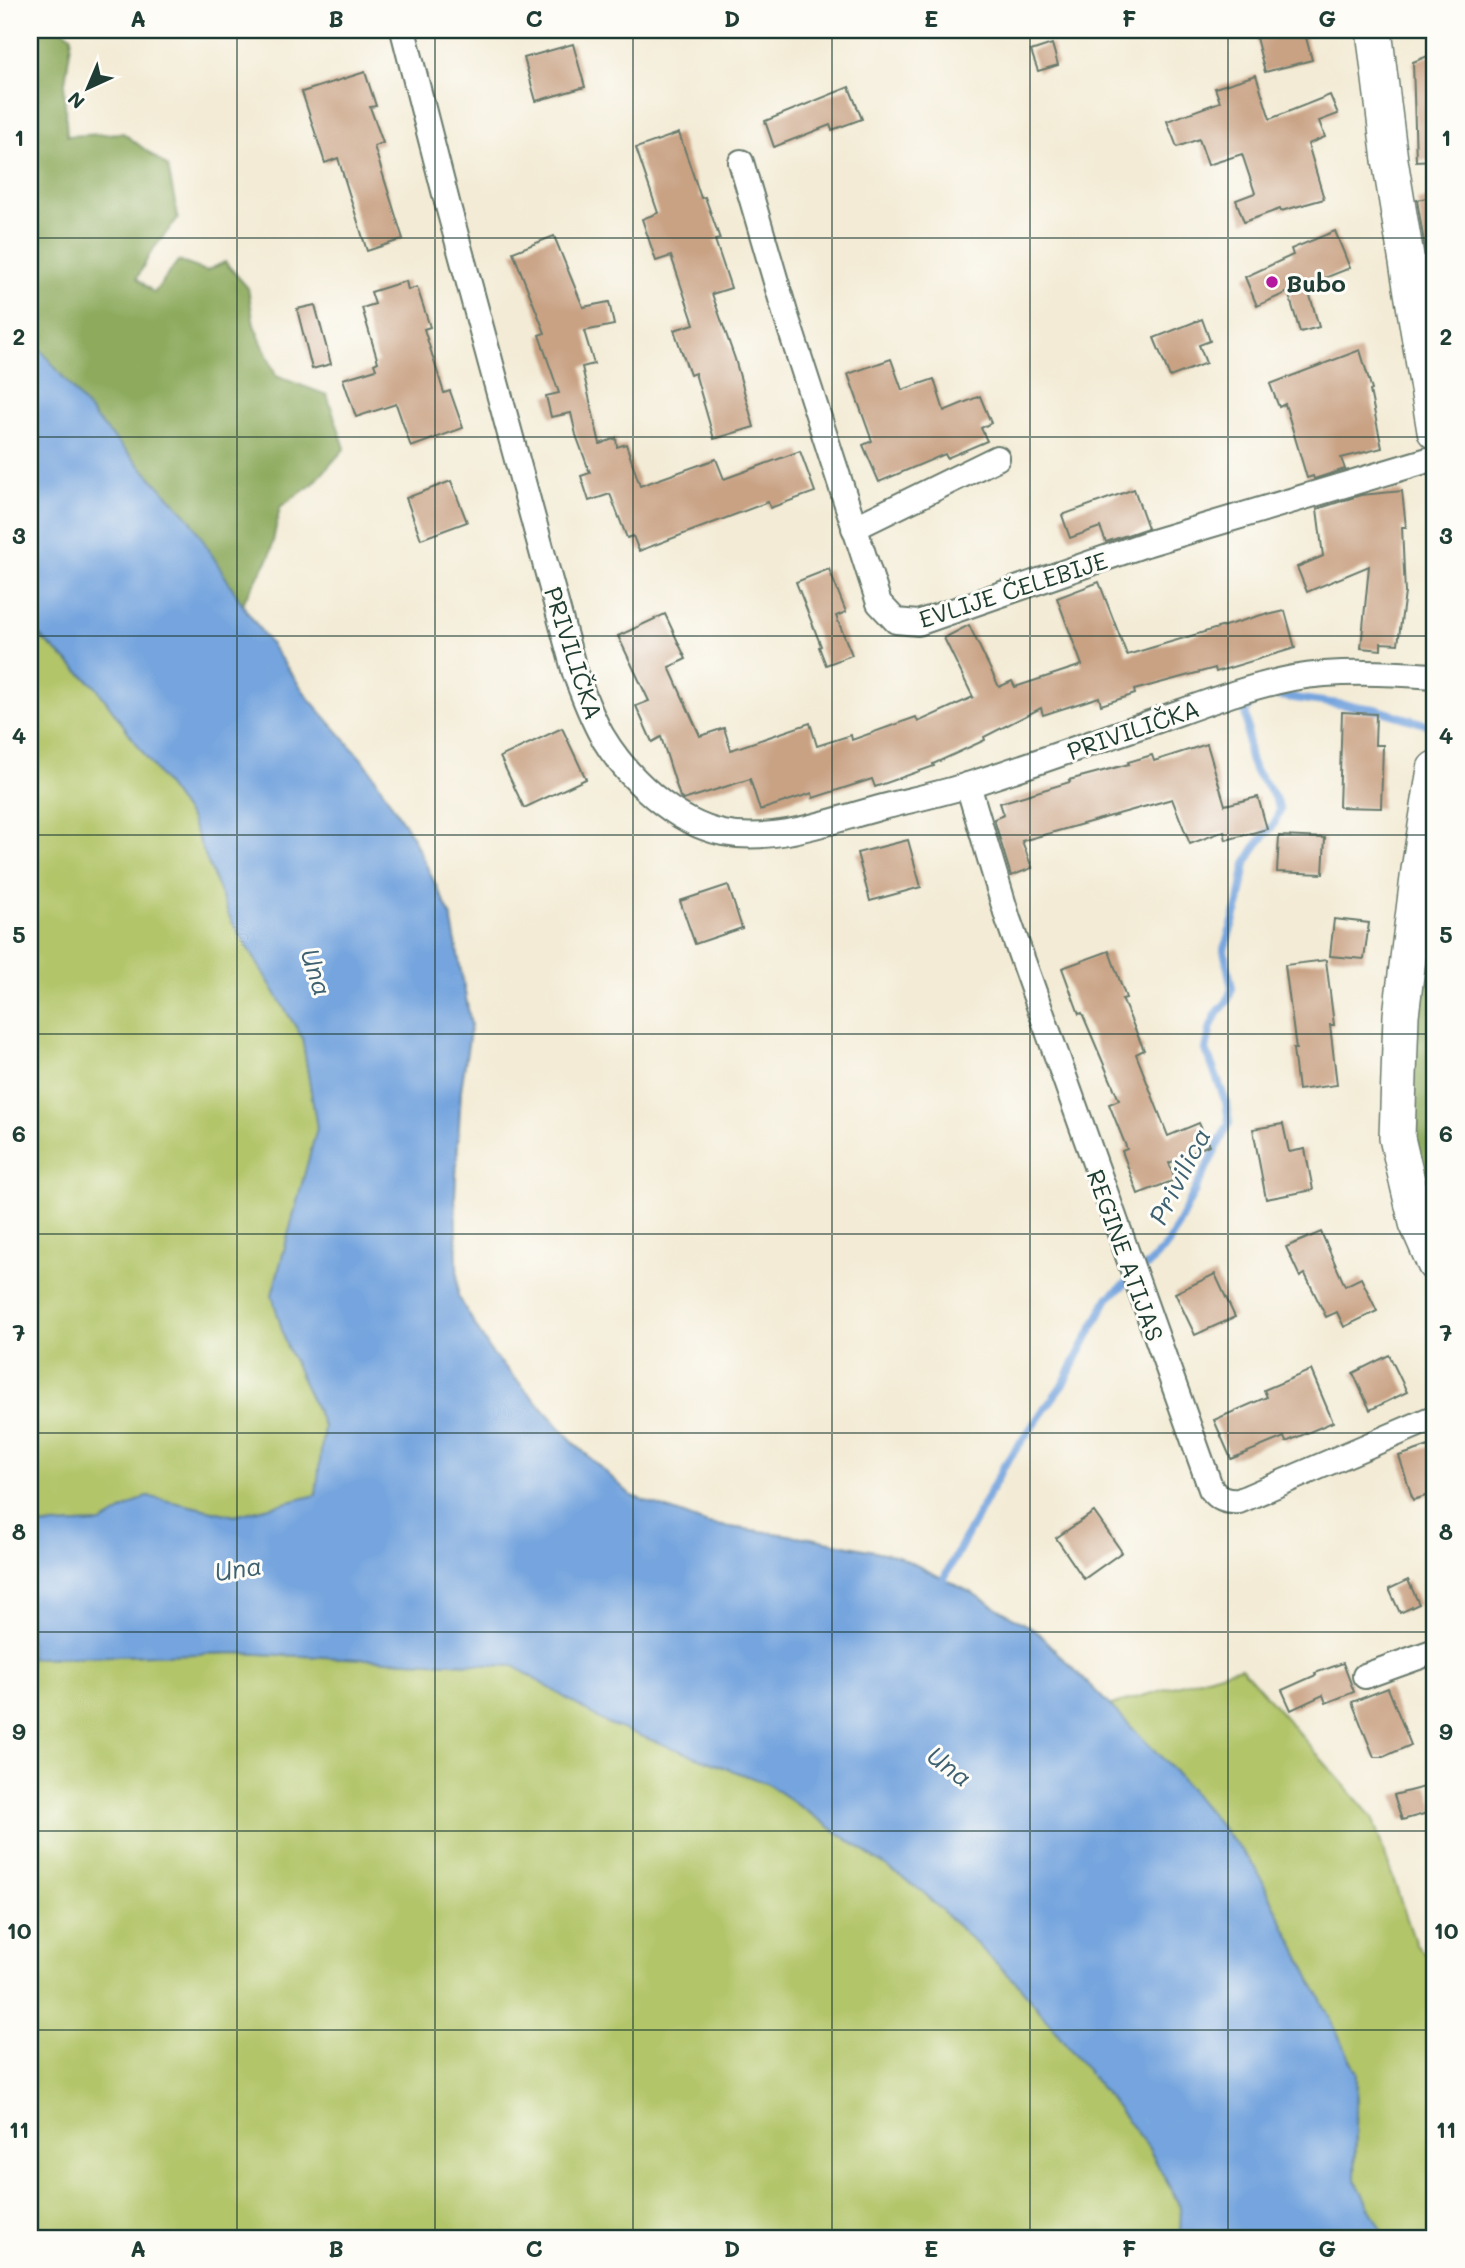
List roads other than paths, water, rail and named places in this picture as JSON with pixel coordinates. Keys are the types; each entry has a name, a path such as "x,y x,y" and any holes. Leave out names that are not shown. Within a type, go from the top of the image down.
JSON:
{"street":[{"name":"PRIVILIČKA","path":"403,30 452,220 575,673 587,708 623,764 671,809 703,827 724,833 749,835 796,830 968,785 1233,695 1291,678 1323,674 1435,676"},
{"path":"1374,30 1390,160 1435,431"},
{"name":"EVLIJE ČELEBIJE","path":"741,162 786,316 879,603 896,621 918,623 1146,544 1435,458"},
{"path":"854,528 997,458"},
{"path":"1435,769 1401,1015 1397,1138 1418,1223 1435,1264"},
{"name":"REGINE ATIJAS","path":"968,785 1008,919 1211,1489 1217,1497 1227,1502 1239,1501 1435,1417"},
{"path":"1365,1676 1435,1651"}],"water":[{"name":"Una","path":"30,336 97,420 190,519 242,604 310,700 367,765 412,836 451,916 471,1025 461,1090 455,1196 458,1296 491,1352 576,1445 632,1496 708,1524 811,1538 898,1556 972,1593 1036,1631 1169,1765 1256,1868 1357,2073 1355,2180 1385,2238 1180,2238 1181,2208 1148,2147 1019,1985 923,1892 766,1783 606,1723 514,1666 238,1653 30,1658 30,1526 102,1523 146,1496 235,1516 316,1495 324,1426 287,1347 272,1295 317,1128 302,1037 230,918 190,818 96,687 30,627"}],"waterway":[{"name":"Privilica","path":"940,1590 1005,1464 1063,1384 1108,1298 1149,1264 1168,1244 1229,1123 1226,1102 1206,1050 1211,1026 1217,1013 1227,1002 1232,988 1224,950 1239,903 1246,863 1274,824 1280,810 1274,796 1251,762 1245,712 1254,700 1272,695 1375,709 1435,727"}],"place":[{"name":"Bubo","path":"1272,282"}]}
